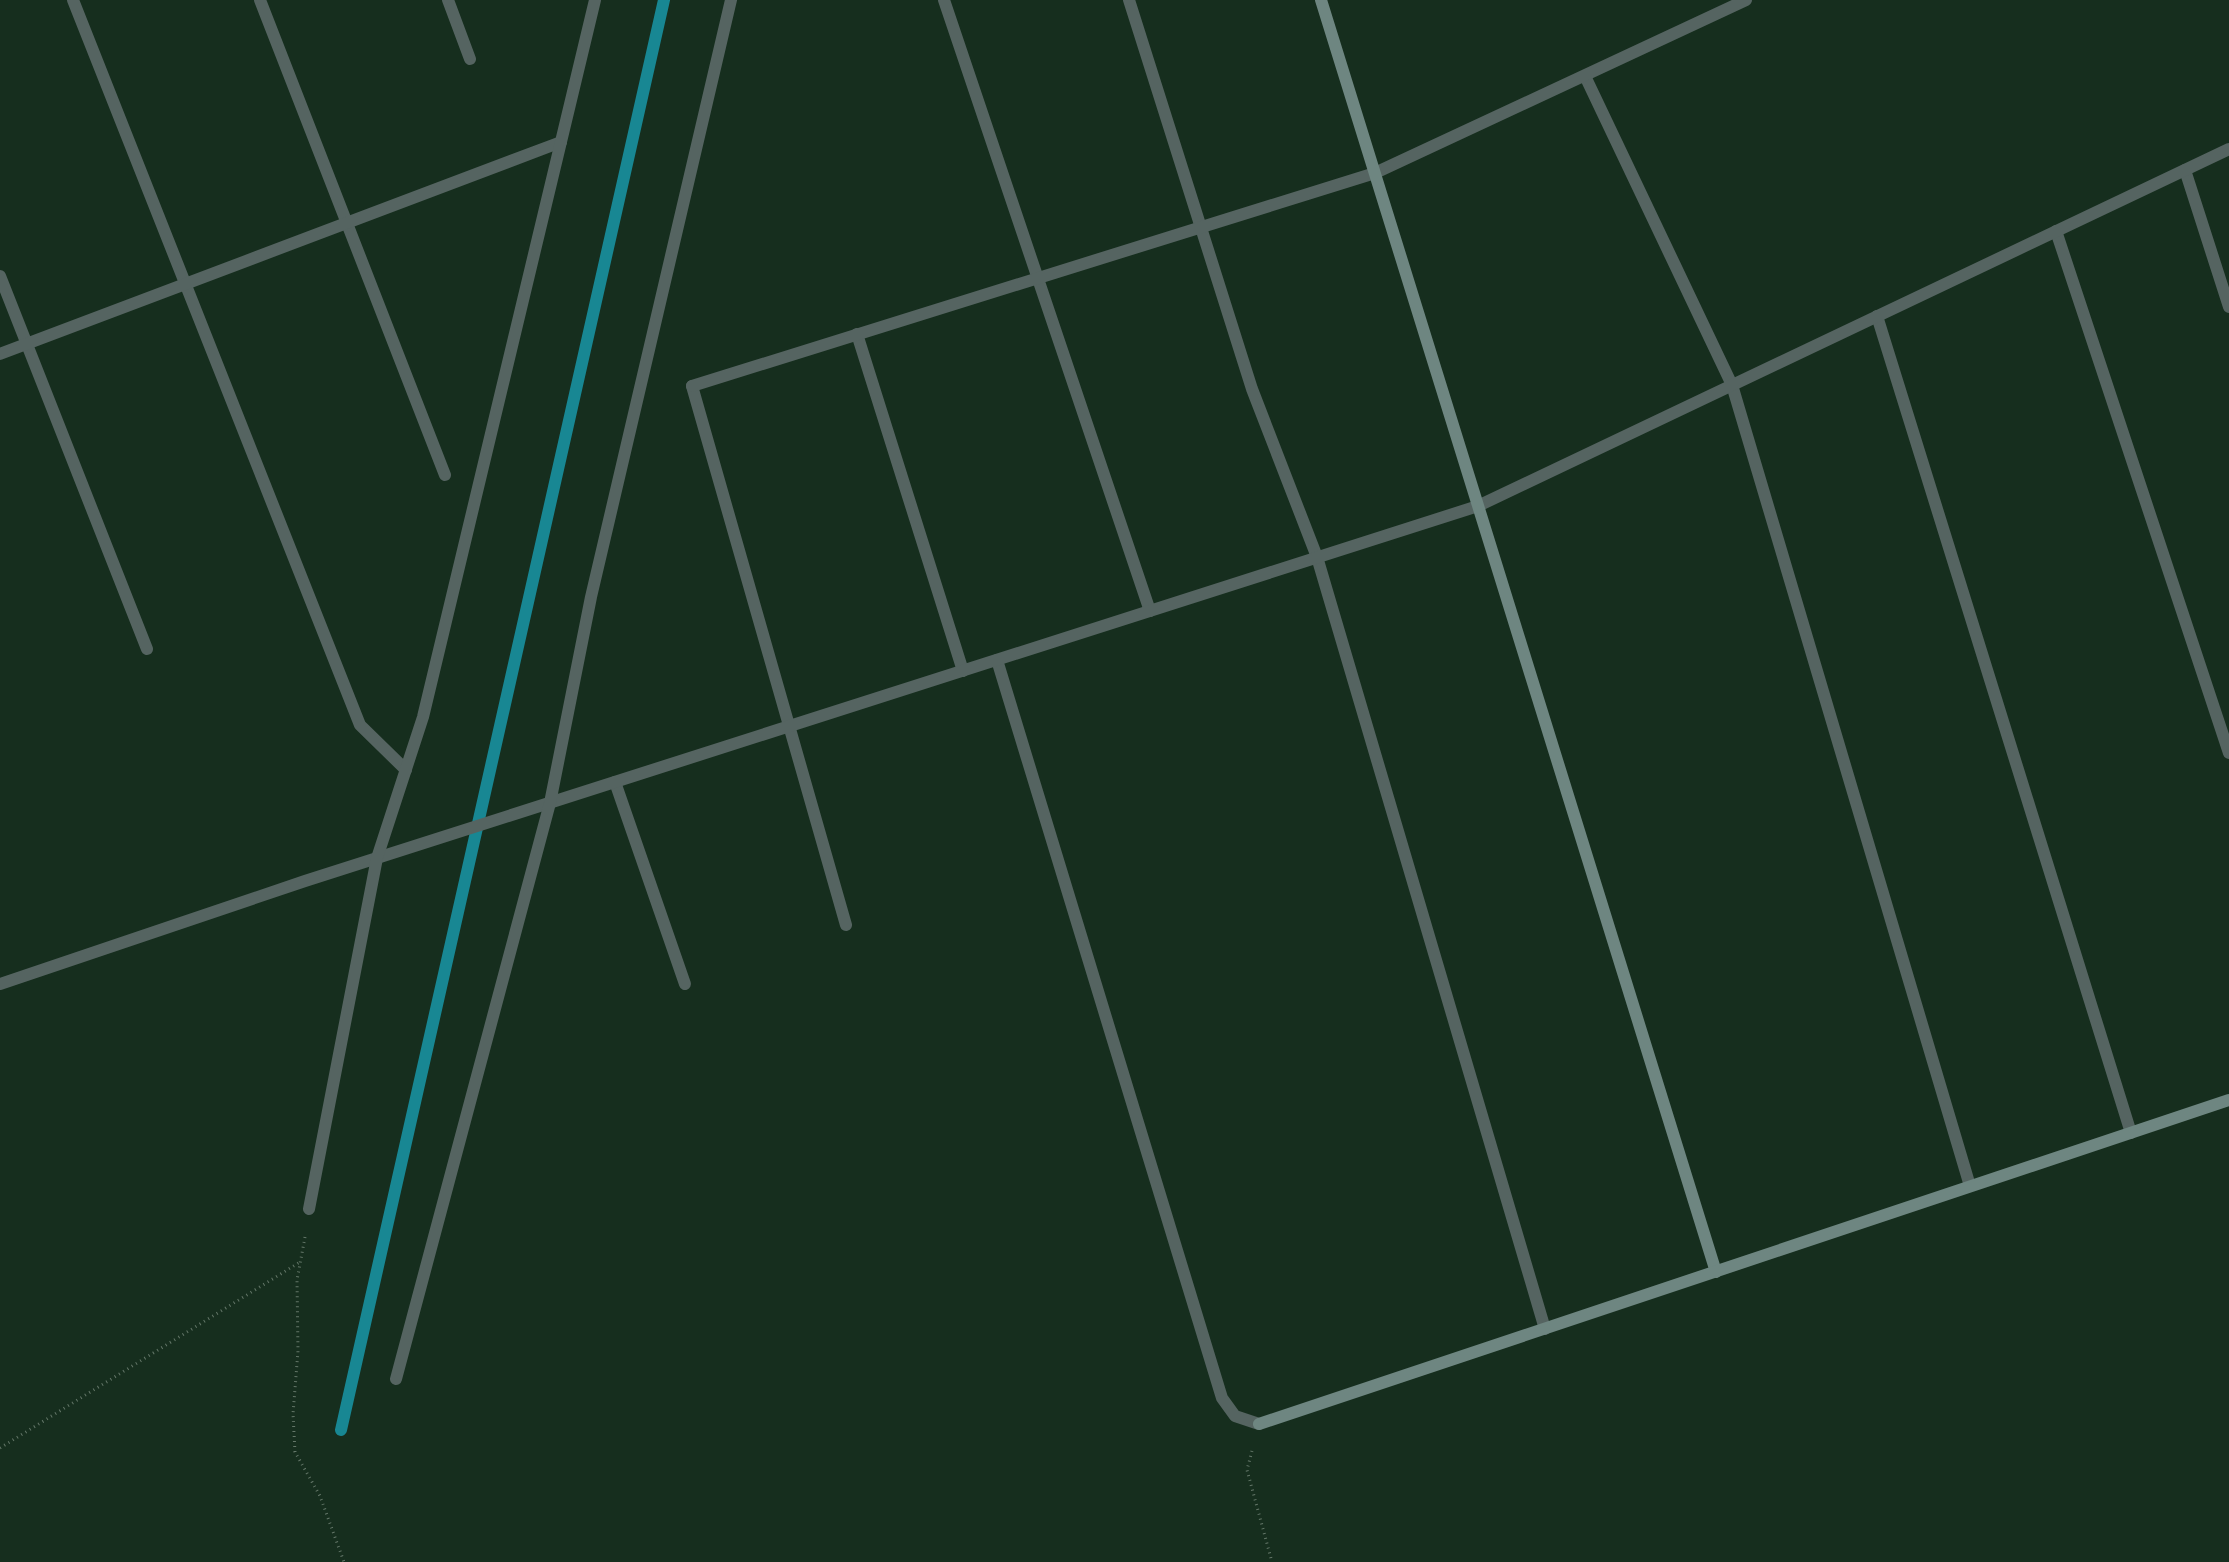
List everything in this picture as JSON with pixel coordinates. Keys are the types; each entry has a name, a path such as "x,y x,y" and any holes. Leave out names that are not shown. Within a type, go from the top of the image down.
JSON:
{"street":[{"path":"72,0 360,725 406,770"},
{"path":"260,0 445,475"},
{"path":"448,0 470,58"},
{"path":"309,1209 377,858 423,717 596,0"},
{"path":"396,1379 550,803 591,597 731,0"},
{"path":"944,0 1150,611"},
{"path":"1129,0 1252,389 1317,557 1545,1328"},
{"path":"1321,0 1716,1272"},
{"path":"846,925 692,386 1375,173 1746,0"},
{"path":"1585,76 1732,385 1970,1186"},
{"path":"0,354 561,142"},
{"path":"0,984 413,846 1478,506 2229,149"},
{"path":"2185,170 2229,307"},
{"path":"2056,231 2229,753"},
{"path":"0,276 147,649"},
{"path":"1877,316 2131,1133"},
{"path":"858,334 963,671"},
{"path":"997,660 1222,1398 1235,1416 1259,1424 2229,1100"},
{"path":"615,782 685,984"}],"path":[{"path":"309,1209 297,1280 298,1351 293,1414 295,1452 320,1496 344,1562"},
{"path":"0,1448 301,1261"},
{"path":"1259,1424 1247,1470 1272,1562"}],"waterway":[{"path":"341,1430 664,0"}]}
